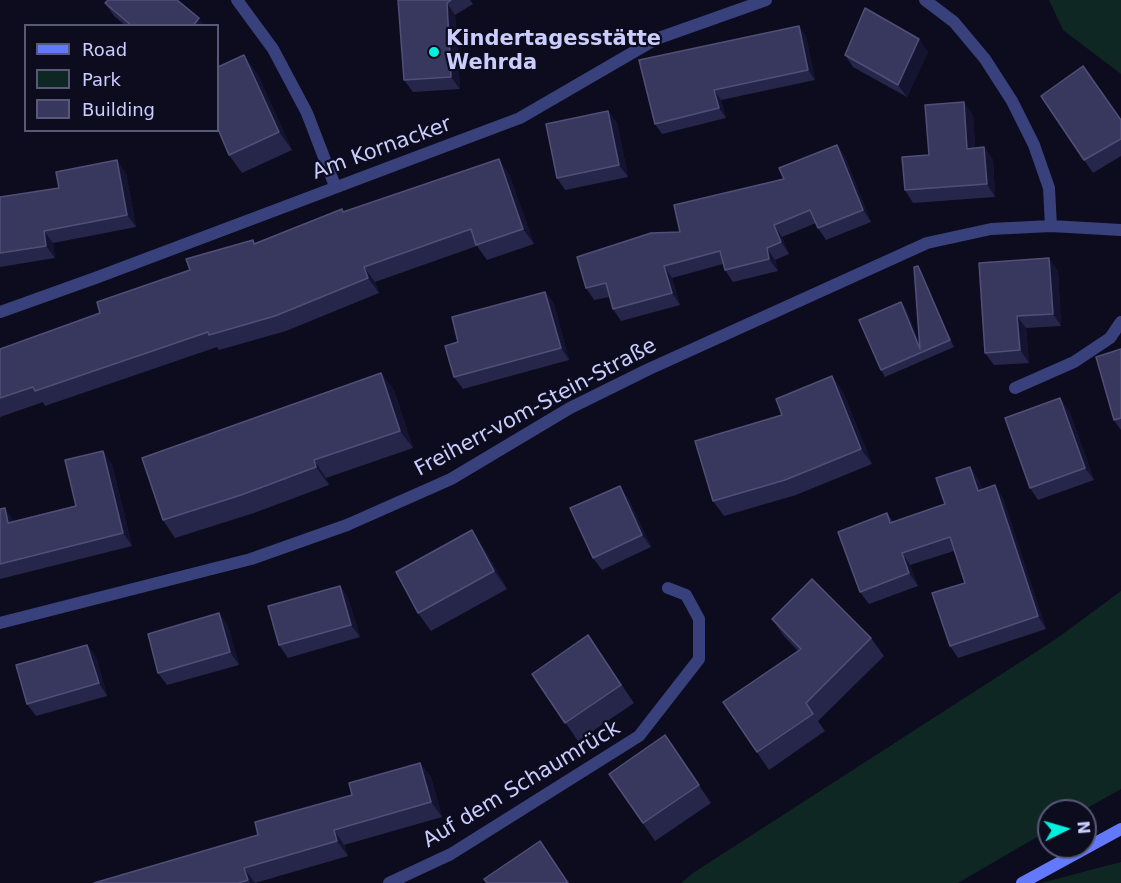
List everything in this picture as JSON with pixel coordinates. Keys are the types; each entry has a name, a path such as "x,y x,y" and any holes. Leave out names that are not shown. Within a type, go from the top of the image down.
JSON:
{"main road":[{"path":"1022,883 1121,829"}],"street":[{"path":"237,0 273,49 308,113 335,186"},
{"name":"Am Kornacker","path":"0,312 98,278 335,186 419,158 520,118 656,39 766,0"},
{"path":"925,0 954,22 985,59 1012,101 1034,145 1049,188 1051,226"},
{"name":"Freiherr-vom-Stein-Straße","path":"0,623 250,560 347,525 451,479 570,408 649,369 927,243 991,229 1051,226 1121,230"},
{"path":"1015,388 1074,362 1110,338 1121,322"},
{"name":"Auf dem Schaumrück","path":"389,883 451,854 639,736 699,659 699,619 686,595 668,588"}],"green space":[{"path":"1049,0 1121,0 1121,74 1063,30"},
{"path":"1121,591 1121,789 1097,803 1097,799 1037,799 1037,837 958,883 681,883 693,873 1056,639"},
{"path":"1121,862 1121,883 1041,883"}],"building":[{"path":"108,0 177,0 199,18 194,24 130,24 105,3"},
{"name":"Kindertagesstätte Wehrda","path":"398,0 451,0 447,3 451,77 404,80"},
{"path":"865,8 919,39 898,85 845,55"},
{"path":"799,26 808,70 714,90 719,108 655,124 639,60"},
{"path":"244,55 279,132 229,155 219,131 219,67"},
{"path":"1083,66 1121,120 1121,139 1084,160 1041,96"},
{"path":"964,102 967,149 984,147 987,184 905,190 902,157 929,155 925,105"},
{"path":"608,111 619,165 557,178 546,124"},
{"path":"837,145 863,210 818,228 810,210 774,225 781,242 767,248 769,259 725,270 720,251 664,266 672,293 613,309 606,283 586,288 577,257 651,233 680,232 674,205 784,179 779,168"},
{"path":"499,159 523,229 476,245 471,229 364,267 368,278 275,316 209,335 208,332 35,391 33,387 0,398 0,349 100,313 97,302 190,270 186,259 253,240 254,244 342,209 343,212"},
{"path":"117,160 127,215 44,231 46,246 0,253 0,197 59,188 56,172"},
{"path":"1049,258 1053,314 1017,316 1020,350 985,353 979,263"},
{"path":"918,266 950,340 881,370 859,320 901,302 920,349 914,267"},
{"path":"545,292 561,348 454,377 445,346 458,342 452,317"},
{"path":"1121,349 1121,418 1114,420 1096,357"},
{"path":"381,373 400,431 314,460 316,467 241,495 163,520 142,458"},
{"path":"832,376 861,449 785,480 713,501 695,441 782,415 776,399"},
{"path":"1060,398 1085,468 1030,488 1005,418"},
{"path":"103,451 123,533 0,564 0,509 5,508 8,523 76,506 65,460"},
{"path":"970,467 978,491 995,485 1038,616 950,646 932,593 965,583 950,537 902,553 909,573 860,592 838,532 887,513 890,523 945,504 936,478"},
{"path":"620,486 642,535 593,558 570,508"},
{"path":"472,530 494,571 418,613 396,572"},
{"path":"812,579 871,638 806,703 813,714 757,752 723,702 801,649 772,619"},
{"path":"340,586 351,625 279,645 268,606"},
{"path":"219,613 230,652 158,673 148,634"},
{"path":"588,635 621,685 565,723 532,674"},
{"path":"87,645 99,683 27,704 16,665"},
{"path":"665,735 699,785 643,823 609,774"},
{"path":"420,763 431,802 334,830 337,841 244,868 248,880 238,883 94,883 258,835 255,822 352,795 349,783"},
{"path":"540,841 568,883 487,883 484,879"}],"place":[{"name":"Kindertagesstätte Wehrda","path":"434,52"}]}
